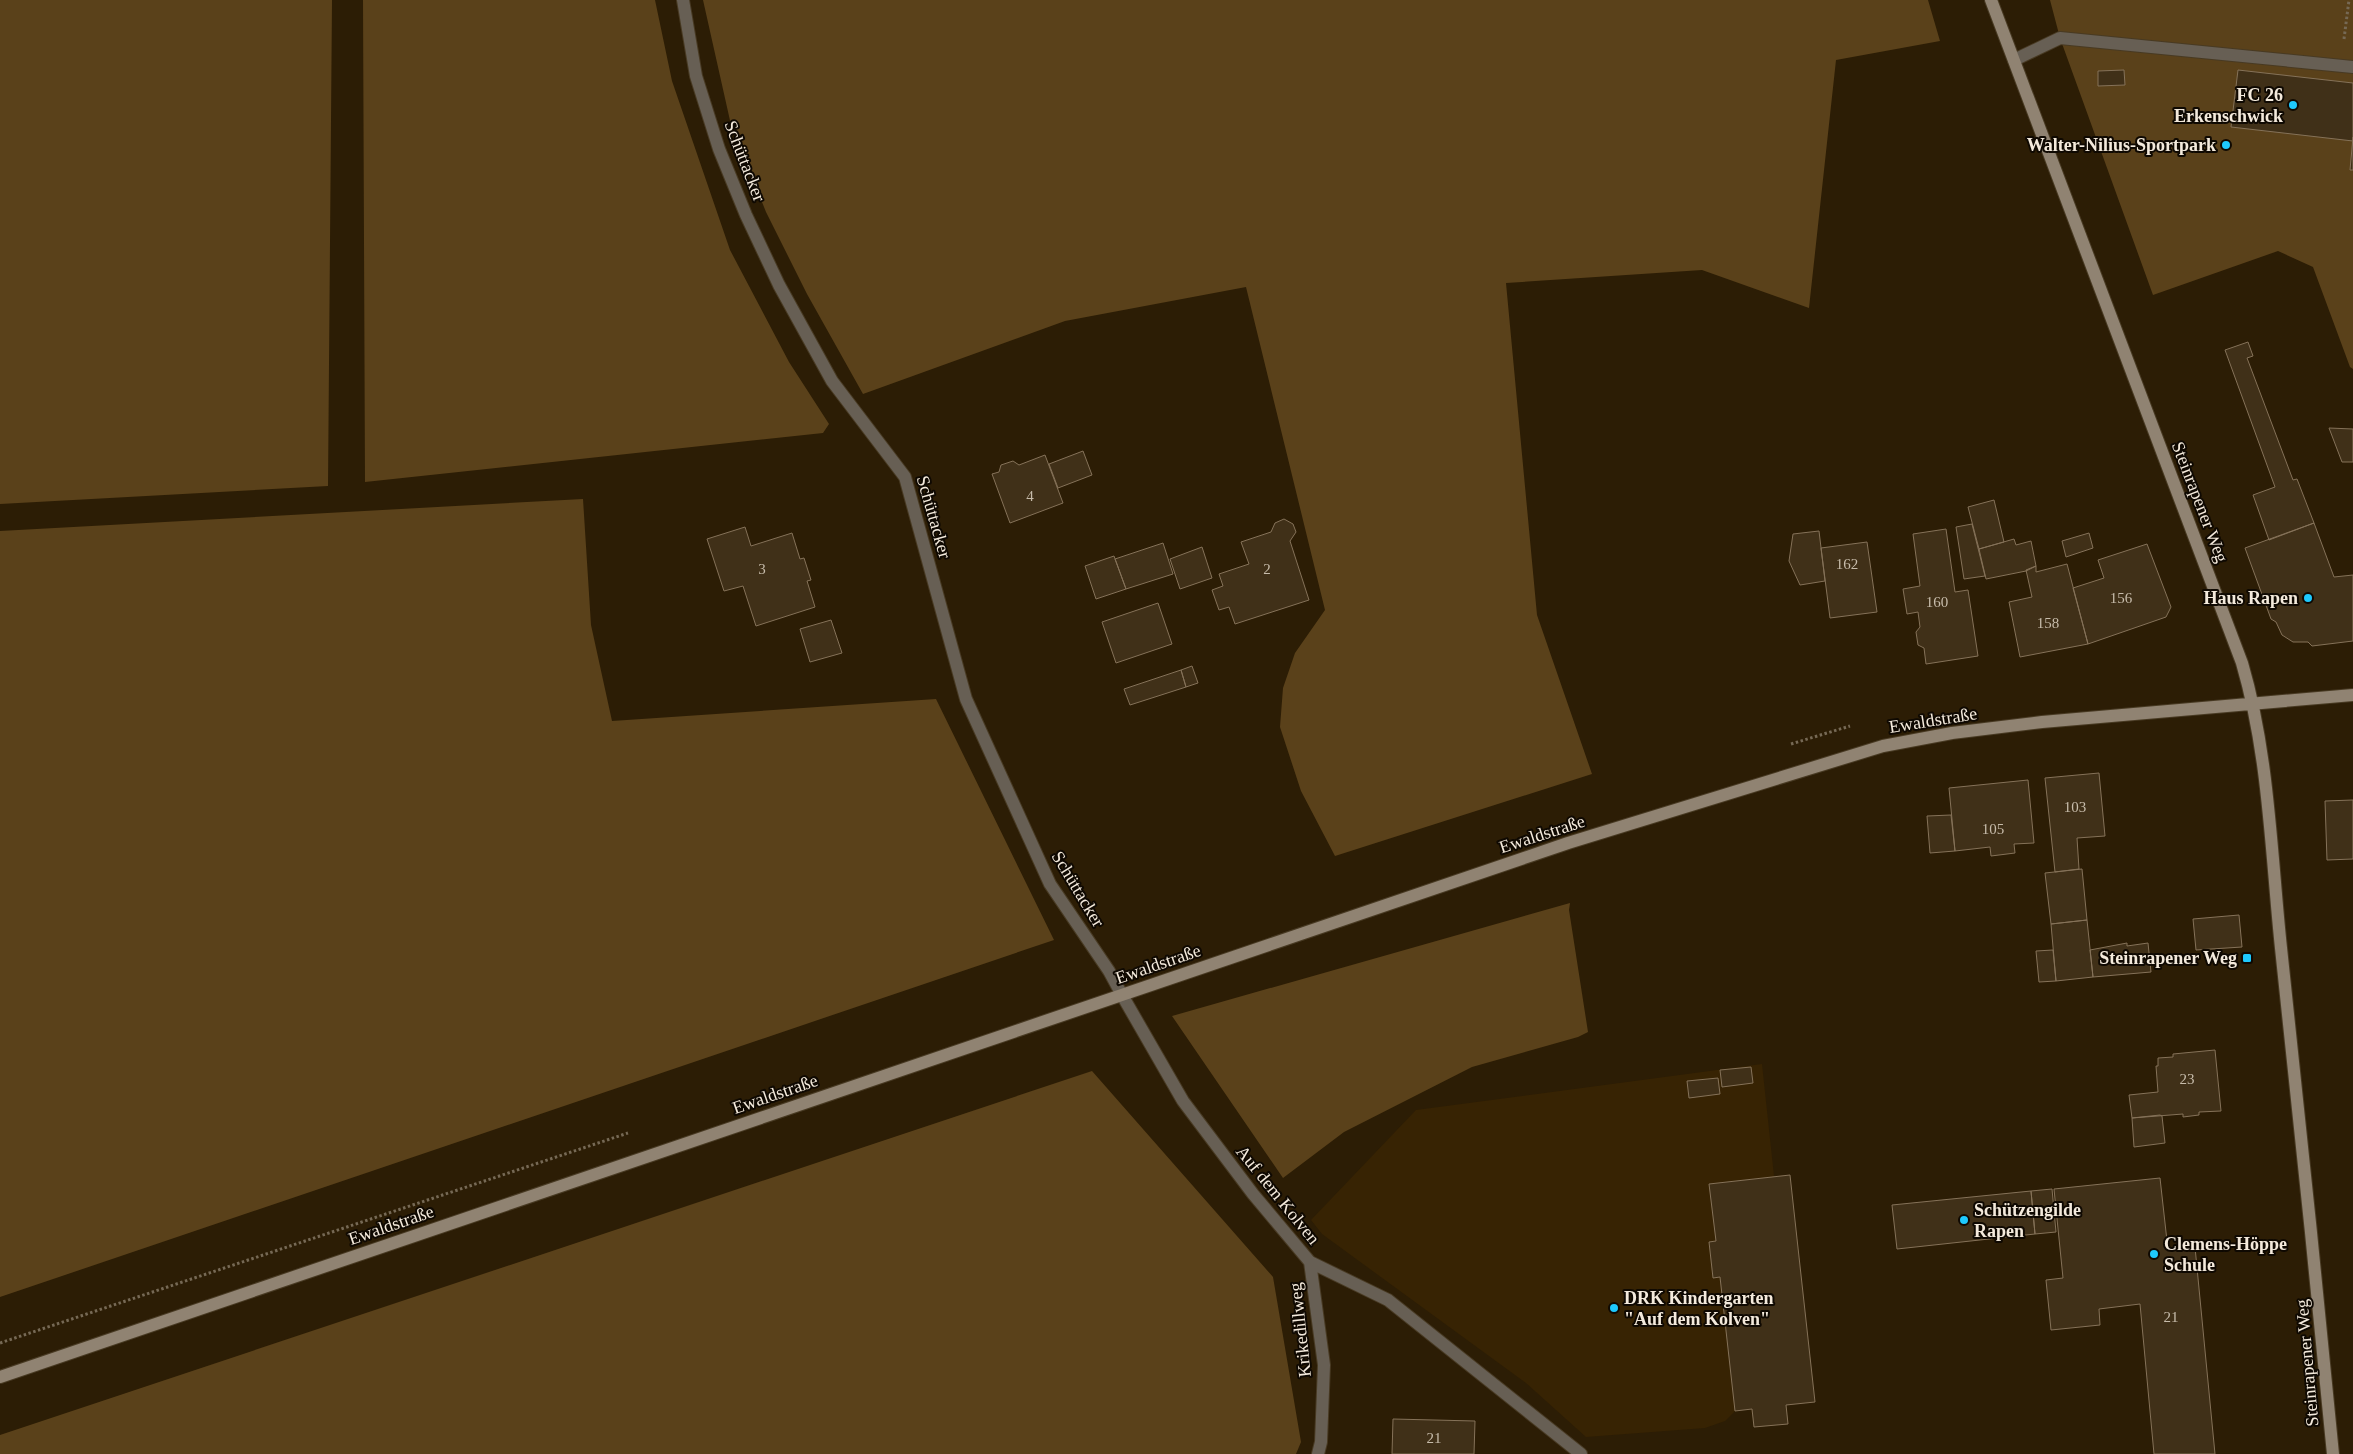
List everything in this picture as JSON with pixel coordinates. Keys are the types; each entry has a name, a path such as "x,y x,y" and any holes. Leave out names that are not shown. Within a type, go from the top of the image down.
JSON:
{"street":[{"name":"Schüttacker","path":"683,0 696,76 720,149 746,215 779,285 832,381 906,477 966,699 1050,884 1109,971 1122,995"},
{"name":"Steinrapener Weg","path":"1991,0 2238,654 2254,704 2265,783 2312,1232 2332,1454"},
{"path":"2014,60 2060,38 2347,66"},
{"name":"Ewaldstraße","path":"0,1377 1568,843 1883,746 1952,733 2042,722 2353,695"},
{"name":"Auf dem Kolven","path":"1122,995 1183,1101 1253,1194 1310,1262 1388,1300 1581,1454"},
{"name":"Krikedillweg","path":"1310,1262 1324,1364 1321,1442 1318,1454"}],"path":[{"path":"2347,66 2348,0"}],"shaded area":[{"path":"0,0 332,0 328,486 0,504"},
{"path":"363,0 655,0 672,81 730,250 789,362 829,424 823,433 365,482"},
{"path":"703,0 1928,0 1940,41 1836,60 1809,308 1702,270 1506,283 1537,615 1592,774 1335,856 1301,791 1280,727 1283,688 1295,653 1325,610 1246,287 1065,321 863,394 807,294 766,212 731,125"},
{"name":"Walter-Nilius-Sportpark","path":"2050,0 2353,0 2353,369 2350,367 2313,267 2278,251 2153,295 2060,38"},
{"path":"583,499 591,625 612,721 936,699 1054,940 0,1297 0,531"},
{"path":"1570,903 1569,910 1588,1032 1578,1037 1472,1067 1344,1132 1283,1178 1172,1016"},
{"name":"DRK Kindergarten \"Auf dem Kolven\"","path":"1762,1064 1774,1176 1790,1175 1815,1402 1786,1405 1788,1424 1754,1427 1751,1409 1735,1411 1725,1421 1705,1428 1586,1437 1526,1383 1322,1234 1311,1220 1416,1110"},
{"path":"1092,1071 1273,1277 1301,1442 1296,1454 0,1454 0,1435"}],"building":[{"path":"2124,70 2125,85 2098,86 2098,71"},
{"name":"FC 26 Erkenschwick","path":"2238,70 2353,83 2353,141 2231,127"},
{"path":"2353,137 2353,170 2350,170"},
{"path":"2248,342 2253,356 2247,358 2293,480 2297,479 2314,523 2269,540 2253,495 2275,487 2225,350"},
{"path":"2329,428 2353,429 2353,462 2342,462"},
{"path":"1083,451 1092,475 1058,488 1049,464"},
{"path":"1045,455 1063,503 1010,523 992,474 999,472 1001,465 1013,461 1019,465"},
{"path":"1994,500 2004,542 1979,549 1968,507"},
{"path":"1284,519 1293,524 1296,532 1290,541 1309,600 1235,624 1229,607 1219,610 1212,590 1223,586 1219,574 1249,564 1241,542 1271,532 1275,523"},
{"name":"Haus Rapen","path":"2314,523 2334,577 2353,575 2353,641 2312,646 2308,642 2293,642 2282,635 2276,622 2271,619 2245,548"},
{"path":"1972,524 1985,576 1964,579 1956,527"},
{"path":"745,527 751,546 792,533 800,559 804,558 811,580 807,581 815,607 756,626 743,586 724,591 707,539"},
{"path":"1946,529 1955,592 1968,590 1978,656 1926,664 1924,648 1918,645 1916,632 1920,627 1918,612 1907,614 1903,589 1920,586 1913,534"},
{"path":"1819,531 1825,581 1800,585 1789,561 1793,534"},
{"path":"2089,533 2093,548 2066,557 2062,541"},
{"path":"2014,539 2016,545 2031,541 2036,566 2026,571 1986,579 1979,549"},
{"path":"1867,542 1877,612 1830,618 1821,548"},
{"path":"1163,543 1173,574 1126,589 1115,559"},
{"path":"2147,544 2171,607 2166,617 2088,644 2073,588 2104,578 2098,560"},
{"path":"1202,547 1212,578 1180,589 1170,559"},
{"path":"1114,556 1126,589 1096,599 1085,566"},
{"path":"2067,564 2088,644 2020,657 2009,602 2032,597 2026,570 2036,566 2036,572"},
{"path":"1158,603 1172,644 1116,663 1102,622"},
{"path":"831,620 842,653 810,662 800,629"},
{"path":"1192,666 1198,683 1186,687 1181,670"},
{"path":"1181,670 1186,687 1130,705 1124,689"},
{"path":"2099,773 2105,836 2077,838 2079,869 2055,872 2045,778"},
{"path":"2028,780 2034,843 2014,844 2015,853 1991,856 1990,847 1955,851 1949,788"},
{"path":"2353,800 2353,859 2327,860 2325,801"},
{"path":"1951,815 1955,851 1930,853 1927,816"},
{"path":"2082,869 2087,920 2051,924 2045,873"},
{"path":"2239,915 2242,947 2196,950 2193,919"},
{"path":"2087,920 2093,977 2056,981 2051,924"},
{"path":"2127,943 2127,946 2148,943 2151,972 2093,977 2090,950"},
{"path":"2053,950 2056,981 2039,982 2036,951"},
{"path":"2215,1050 2221,1111 2199,1112 2199,1115 2183,1117 2183,1114 2132,1118 2129,1095 2158,1092 2156,1066 2158,1066 2158,1058 2173,1057 2173,1054"},
{"path":"1751,1067 1753,1083 1722,1087 1720,1070"},
{"path":"1718,1078 1720,1094 1689,1098 1687,1081"},
{"path":"2162,1116 2165,1143 2134,1147 2132,1118"},
{"path":"1790,1175 1815,1402 1786,1405 1788,1424 1754,1427 1752,1409 1735,1411 1720,1277 1713,1278 1709,1242 1716,1241 1709,1184"},
{"path":"2160,1178 2168,1250 2195,1247 2215,1454 2154,1454 2140,1304 2099,1309 2100,1325 2051,1330 2046,1280 2063,1278 2054,1189"},
{"path":"2052,1189 2056,1232 2035,1234 2031,1191"},
{"name":"Schützengilde Rapen","path":"2031,1191 2035,1234 1897,1249 1892,1205"},
{"path":"1393,1419 1475,1421 1474,1454 1392,1454"}],"place":[{"name":"FC 26 Erkenschwick","path":"2293,105"},
{"name":"Walter-Nilius-Sportpark","path":"2226,145"},
{"name":"Haus Rapen","path":"2308,598"},
{"name":"Steinrapener Weg","path":"2247,958"},
{"name":"Schützengilde Rapen","path":"1964,1220"},
{"name":"Clemens-Höppe Schule","path":"2154,1254"},
{"name":"DRK Kindergarten \"Auf dem Kolven\"","path":"1614,1308"}]}
